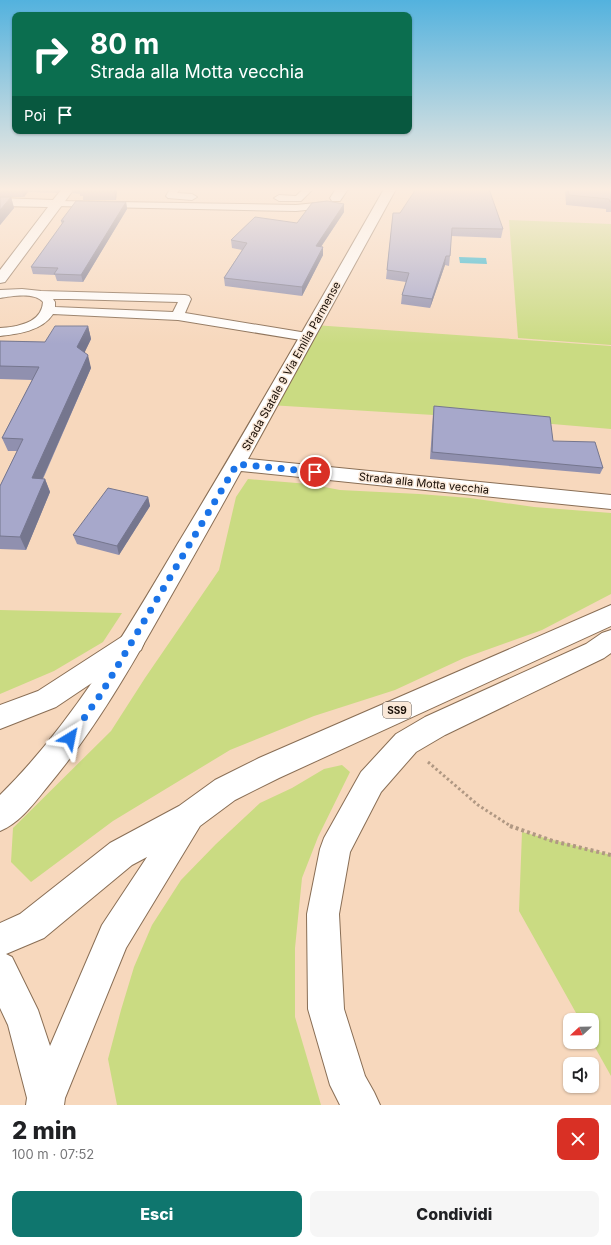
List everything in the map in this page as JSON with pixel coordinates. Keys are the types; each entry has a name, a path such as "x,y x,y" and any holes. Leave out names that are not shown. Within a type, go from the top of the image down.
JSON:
{"main road":[{"path":"0,279 29,241"},
{"name":"Strada Statale 9 Via Emilia Parmense","path":"0,816 23,794 70,738 101,694 237,464 361,241"},
{"name":"Strada alla Motta vecchia","path":"237,464 611,502"},
{"name":"SS9","path":"190,816 225,790 269,768 611,615"},
{"path":"361,1105 349,1085 326,1009 323,914 335,849 371,782 406,743 435,726 595,651 611,640"},
{"path":"0,717 47,699 132,643"},
{"path":"0,940 32,926 121,854 190,816"},
{"path":"46,1101 114,937 190,816"},
{"path":"0,969 25,1023 46,1101"}],"lane":[{"path":"0,294 31,292 41,295 185,299 178,316"},
{"path":"0,332 24,328 36,323 45,316 49,310 50,304 47,299 41,295"},
{"path":"49,310 178,316 307,337"}],"path":[{"path":"406,743 478,805 514,828 553,841 611,855"}],"green space":[{"path":"511,241 611,241 611,345 518,338"},
{"path":"314,325 611,346 611,429 483,418 269,405"},
{"path":"248,479 309,484 340,490 470,498 534,507 611,513 611,594 542,630 464,658 395,690 314,716 230,750 113,821 31,882 11,862 13,828 111,731 145,678 219,570 236,497"},
{"path":"0,610 122,613 103,642 54,671 0,694"},
{"path":"342,765 350,772 318,837 302,878 295,948 295,1017 321,1105 117,1105 108,1059 121,1010 134,967 152,925 181,880 216,844 260,803 292,788 324,769"},
{"path":"522,832 611,855 611,1076 596,1049 599,1049 599,1013 576,1013 519,911"}],"water":[{"path":"459,257 486,258 487,264 460,263"}],"building":[{"path":"50,241 102,241 81,275 54,274 58,268 31,267"},
{"path":"234,241 320,241 316,246 323,247 302,287 224,278 247,243"},
{"path":"390,241 451,241 450,256 446,256 432,299 402,295 409,273 387,270"},
{"path":"55,326 88,326 77,347 88,355 32,478 45,479 20,537 0,536 0,486 23,439 2,438 39,367 0,366 0,341 45,342"},
{"path":"434,406 550,417 553,441 595,442 603,468 432,452"},
{"path":"108,488 148,497 117,546 73,535"}],"route":[{"path":"70,738 101,694 237,464 315,472"}]}
